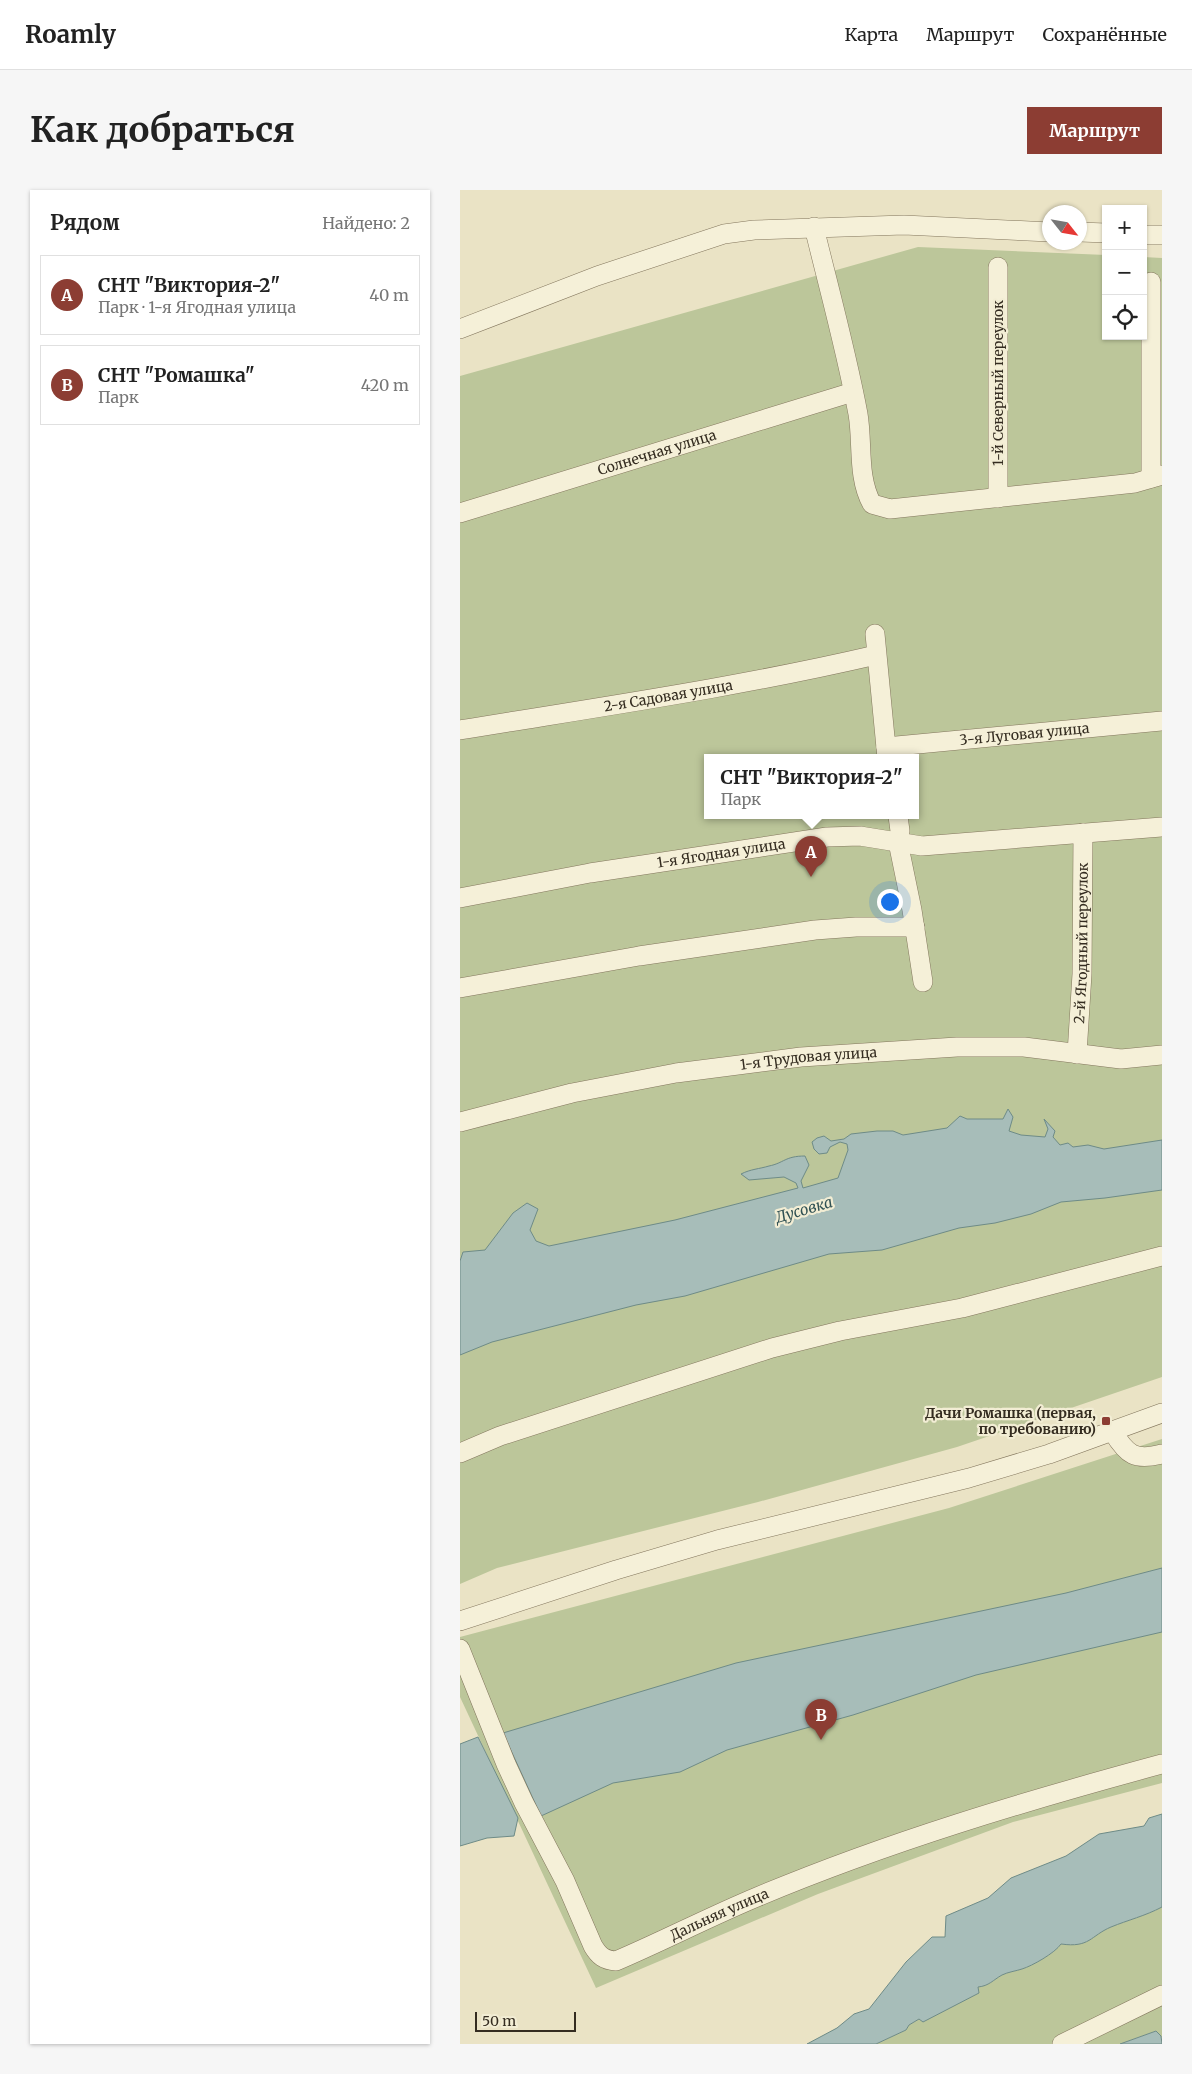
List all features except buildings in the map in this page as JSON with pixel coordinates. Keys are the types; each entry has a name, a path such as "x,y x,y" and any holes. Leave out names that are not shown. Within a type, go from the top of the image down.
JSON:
{"street":[{"path":"460,329 597,276 724,234 754,230 814,227 904,225 1042,232"},
{"path":"814,227 839,323 858,416 867,495 872,504 890,509 1135,483 1156,476 1157,336 1151,282"},
{"path":"1087,232 1102,233"},
{"path":"1147,234 1162,235"},
{"name":"1-й Северный переулок","path":"998,267 998,498"},
{"name":"Солнечная улица","path":"460,513 853,392"},
{"path":"875,634 887,752"},
{"name":"2-я Садовая улица","path":"460,730 703,690 876,655"},
{"name":"3-я Луговая улица","path":"887,752 1162,721"},
{"path":"898,819 900,831 898,842 915,927 923,982"},
{"name":"1-я Ягодная улица","path":"460,898 590,873 827,837 860,836 922,846 1162,827"},
{"name":"2-й Ягодный переулок","path":"1077,1054 1082,974 1083,833"},
{"path":"460,988 639,956 815,930 856,926 915,927"},
{"name":"1-я Трудовая улица","path":"460,1122 572,1093 676,1073 740,1064 875,1051 957,1047 1024,1047 1121,1059 1162,1055"},
{"path":"460,1453 500,1436 772,1348 840,1331 962,1308 1162,1256"},
{"path":"460,1621 616,1570 708,1543 969,1478 1113,1432 1162,1413"},
{"path":"1113,1432 1122,1447 1131,1454 1146,1458 1162,1454"},
{"name":"Дальняя улица","path":"460,1649 524,1803 565,1881 593,1946 606,1961 616,1961 757,1897 888,1847 1066,1790 1162,1764"},
{"path":"1062,2044 1162,1995"}],"green space":[{"path":"918,247 1102,255 1102,340 1147,340 1147,257 1162,258 1162,1377 957,1447 758,1502 497,1568 460,1584 460,376"},
{"path":"1162,1439 1162,1783 1013,1822 818,1894 596,1988 460,1697 460,1637 949,1508"},
{"path":"1162,1907 1162,2038 1156,2031 1120,2044 876,2044 906,2030 909,2025 919,2019 923,2021 979,1993 978,1987 988,1984 1004,1974 1037,1962 1061,1944 1084,1943 1104,1930"}],"water":[{"name":"Дусовка","path":"1008,1109 1013,1117 1009,1131 1021,1135 1045,1137 1048,1129 1044,1119 1055,1131 1053,1137 1060,1145 1068,1143 1073,1147 1088,1145 1104,1149 1162,1140 1162,1190 1061,1202 1031,1214 995,1223 959,1228 882,1250 829,1254 685,1296 636,1305 492,1342 460,1355 460,1261 463,1252 485,1250 513,1213 527,1203 538,1209 530,1230 536,1241 549,1246 675,1220 798,1188 796,1183 784,1177 749,1180 741,1174 774,1165 793,1157 805,1156 809,1165 801,1181 803,1188 838,1178 848,1150 847,1144 840,1142 830,1147 827,1153 819,1154 814,1149 812,1142 817,1138 824,1136 831,1141 844,1139 851,1134 877,1131 893,1131 903,1135 947,1128 960,1116 967,1119 1003,1119"},
{"path":"1162,1568 1162,1632 976,1675 853,1715 727,1750 680,1772 613,1783 541,1816 503,1733 736,1663 1066,1593"},
{"path":"478,1737 518,1818 514,1836 487,1838 460,1846 460,1744"},
{"path":"1162,1814 1162,1907 1104,1930 1084,1943 1061,1944 1037,1962 1004,1974 988,1984 978,1987 979,1993 923,2022 919,2019 909,2025 906,2030 876,2044 807,2044 837,2028 854,2014 869,2009 906,1962 932,1937 945,1937 946,1916 988,1898 1011,1878 1066,1856 1099,1834 1144,1826 1149,1818"},
{"path":"1156,2031 1161,2036 1162,2044 1120,2044"}],"place":[{"name":"СНТ \"Виктория-2\"","path":"811,877"},
{"name":"Дачи Ромашка (первая, по требованию)","path":"1106,1421"},
{"name":"СНТ \"Ромашка\"","path":"821,1740"}]}
